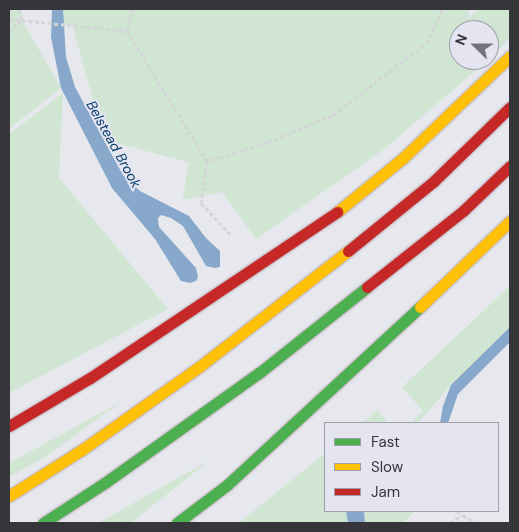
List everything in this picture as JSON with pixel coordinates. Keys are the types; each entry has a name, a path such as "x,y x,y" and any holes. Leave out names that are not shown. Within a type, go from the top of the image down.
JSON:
{"highway":[{"path":"9,426 90,378 339,211 403,158 510,56"},
{"path":"9,496 137,411 284,302 434,182 510,107"},
{"path":"44,523 106,482 259,374 464,210 510,166"},
{"path":"176,523 227,484 373,352 510,221"}],"path":[{"path":"19,9 22,20"},
{"path":"132,9 127,31 207,161 201,203 230,234"},
{"path":"207,161 268,142 333,115 428,43 442,9"},
{"path":"9,19 127,31"},
{"path":"9,32 22,20"},
{"path":"458,512 475,523"},
{"path":"450,523 462,515"}],"green space":[{"path":"9,9 22,9 22,20 61,88 9,129"},
{"path":"63,9 469,9 468,19 479,9 510,9 510,38 499,49 499,20 449,20 449,70 476,70 383,150 256,239 222,192 183,200 188,162 104,140 72,24 63,23"},
{"path":"63,93 59,178 168,309 9,393 9,134"},
{"path":"510,286 510,327 451,385 419,422 412,422 423,411 402,387"},
{"path":"121,402 45,457 9,477 9,463"},
{"path":"377,410 387,422 363,422"},
{"path":"324,454 324,512 346,512 348,523 239,523"},
{"path":"210,460 131,523 98,523"},
{"path":"364,512 414,512 403,523 365,523"}],"water":[{"path":"52,9 63,9 66,57 75,87 123,175 140,191 189,216 206,238 220,251 220,267 206,266 183,226 171,218 161,215 158,218 159,227 196,268 198,277 196,281 190,283 181,281 155,239 112,188 61,88 51,37"},
{"path":"510,327 510,342 458,394 448,422 440,422 443,406 451,385"},
{"path":"346,512 364,512 365,523 348,523"}],"traffic: fast":[{"path":"43,523 106,482 259,373 367,287"},
{"path":"177,523 227,485 420,307"}],"traffic: slow":[{"path":"337,212 403,158 510,56"},
{"path":"420,307 510,221"},
{"path":"9,496 83,449 199,367 348,251"}],"traffic: jam":[{"path":"348,251 434,181 510,107"},
{"path":"367,287 464,210 510,166"},
{"path":"9,426 90,378 337,212"}],"water label":[{"name":"Belstead Brook","path":"114,144"}]}
